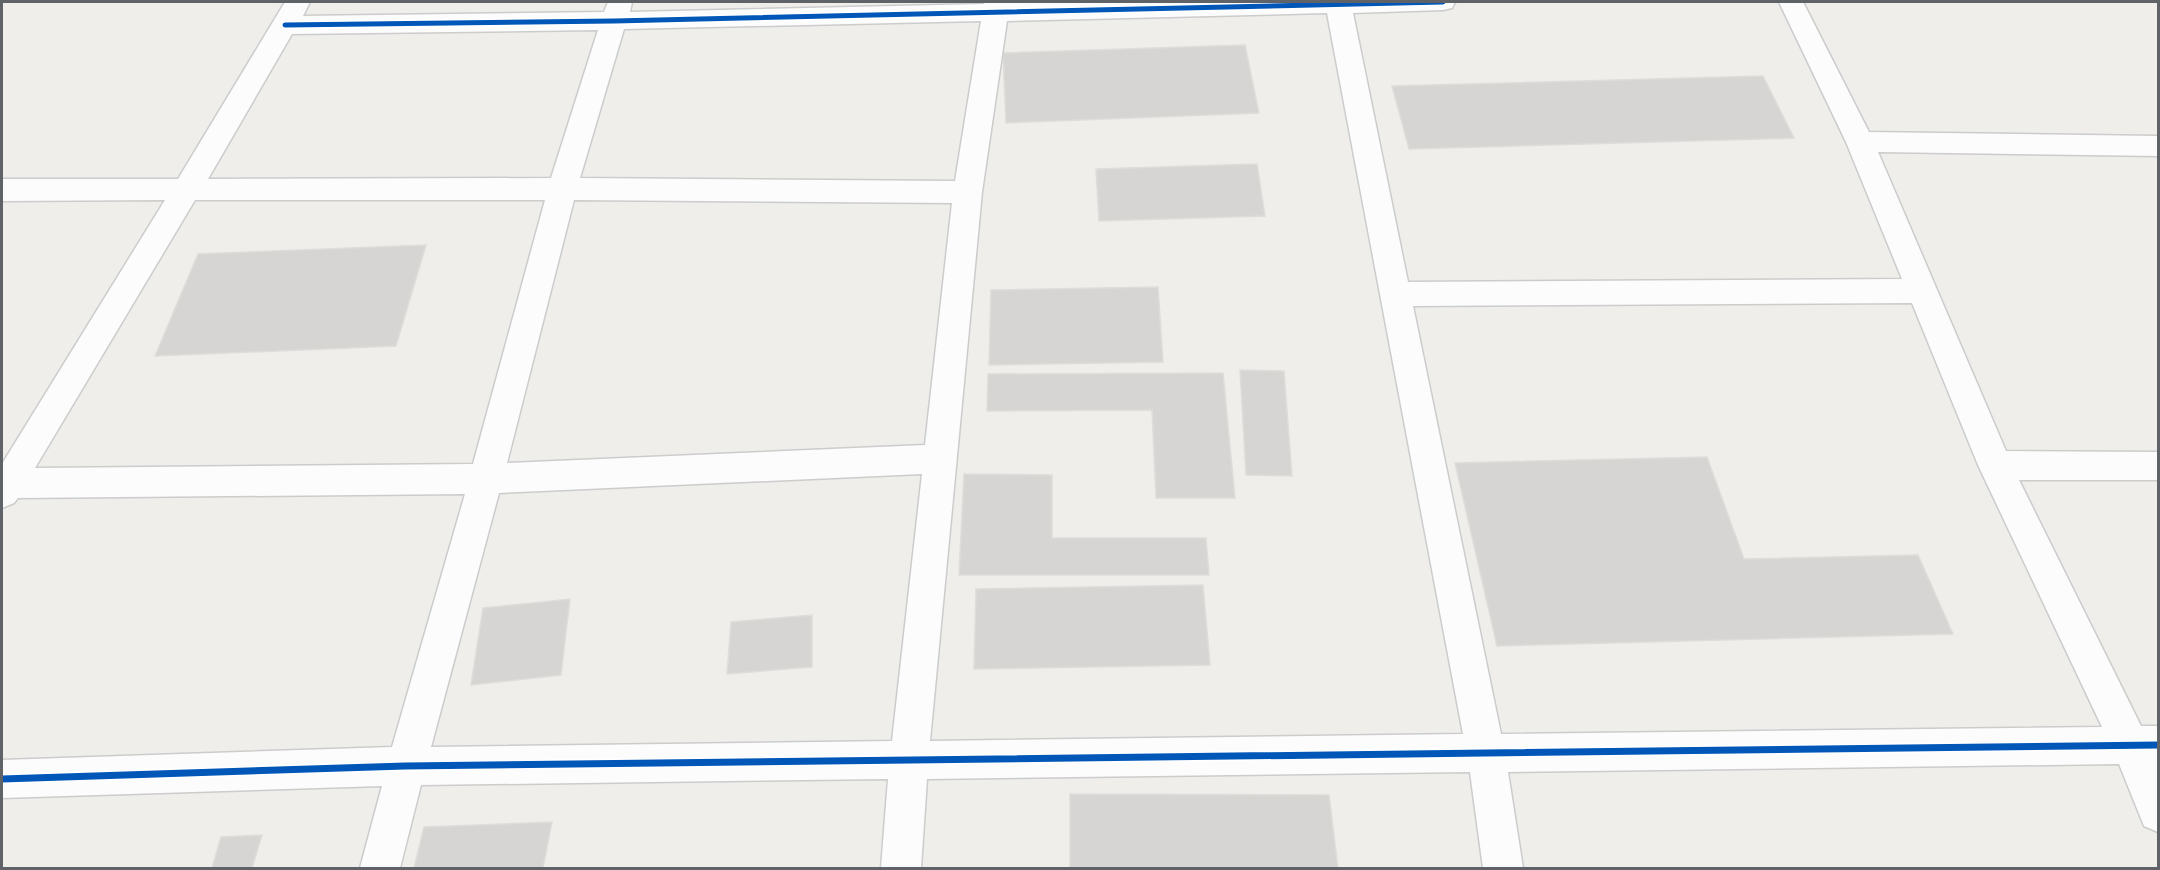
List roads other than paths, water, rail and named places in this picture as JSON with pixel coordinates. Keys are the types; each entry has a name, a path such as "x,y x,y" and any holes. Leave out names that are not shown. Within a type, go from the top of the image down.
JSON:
{"street":[{"path":"4,488 186,191 291,13 1443,2"},
{"path":"1791,2 1860,142 1995,465 2144,745 2158,812"},
{"path":"1338,3 1486,752 1503,868"},
{"path":"901,868 909,761 968,192 997,6"},
{"path":"380,868 405,766 486,479 562,189 617,11"},
{"path":"1860,142 2158,146"},
{"path":"2,190 562,189 968,192"},
{"path":"1395,294 1922,291"},
{"path":"4,488 486,479 940,459"},
{"path":"1995,465 2158,466"},
{"path":"2,779 405,766 2144,745"}]}
